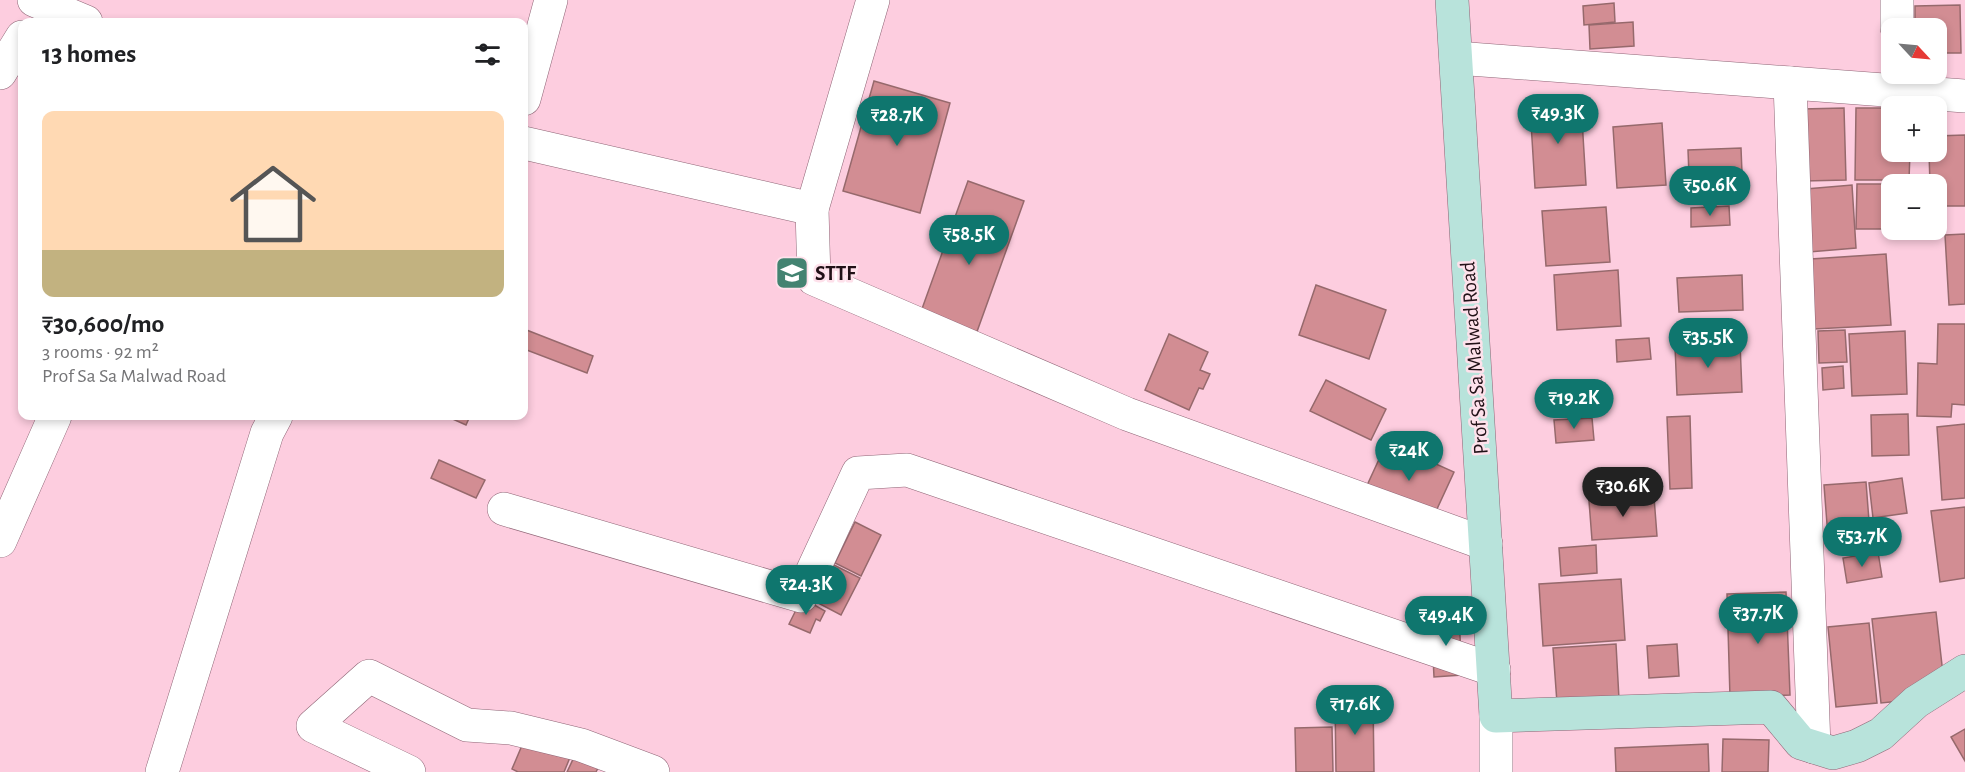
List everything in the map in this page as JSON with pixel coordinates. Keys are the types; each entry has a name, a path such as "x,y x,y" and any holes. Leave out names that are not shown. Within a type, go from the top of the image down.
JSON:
{"street":[{"path":"528,84 551,0"},
{"path":"873,0 812,209 814,279 1127,414 1486,544"},
{"name":"Prof Sa Sa Malwad Road","path":"1452,0 1496,716"},
{"path":"1897,18 1898,0"},
{"path":"38,6 74,18"},
{"path":"0,73 18,44"},
{"path":"1456,58 1790,83 1881,82"},
{"path":"1790,83 1814,747"},
{"path":"1906,84 1965,96"},
{"path":"528,144 812,209"},
{"path":"0,541 53,420"},
{"path":"162,772 267,433 274,420"},
{"path":"504,509 801,596 858,473 907,470 1494,670"},
{"path":"1496,772 1496,716 1771,707 1801,743 1833,753 1857,746 1881,734 1916,702 1965,671"},
{"path":"409,772 313,726 369,676 467,725 511,728 581,745 653,772"}],"building":[{"path":"1614,3 1615,22 1584,25 1583,6"},
{"path":"1960,5 1961,53 1947,53 1947,18 1915,18 1915,6"},
{"path":"1633,22 1634,46 1590,49 1589,25"},
{"path":"874,81 950,103 920,213 843,191"},
{"path":"1581,103 1586,185 1535,188 1530,106"},
{"path":"1844,108 1846,180 1804,181 1802,109"},
{"path":"1856,108 1881,108 1881,162 1910,162 1909,174 1881,174 1881,180 1855,180"},
{"path":"1662,123 1666,185 1617,188 1613,127"},
{"path":"1965,135 1965,206 1947,206 1947,174 1930,174 1929,162 1947,162 1947,136"},
{"path":"1741,148 1743,198 1690,201 1688,150"},
{"path":"968,181 1024,201 970,351 914,331"},
{"path":"1857,184 1881,184 1881,229 1856,229"},
{"path":"1852,185 1856,248 1809,252 1794,190"},
{"path":"1729,206 1730,225 1691,227 1691,208"},
{"path":"1606,207 1610,262 1546,266 1542,211"},
{"path":"1965,234 1965,304 1949,305 1945,240 1947,235"},
{"path":"1886,254 1891,325 1814,329 1811,259"},
{"path":"1618,270 1621,326 1557,330 1554,275"},
{"path":"1742,275 1743,310 1679,312 1677,278"},
{"path":"1316,285 1386,310 1369,359 1299,335"},
{"path":"1938,324 1965,324 1965,405 1952,404 1951,417 1917,416 1918,363 1937,364"},
{"path":"1845,330 1847,362 1819,363 1818,331"},
{"path":"528,331 593,356 587,373 528,351"},
{"path":"1905,331 1907,394 1852,396 1849,334"},
{"path":"1169,334 1208,352 1200,370 1210,374 1203,389 1199,388 1189,410 1145,390"},
{"path":"1649,338 1651,359 1617,362 1616,340"},
{"path":"1740,343 1742,392 1677,395 1675,346"},
{"path":"1843,366 1844,388 1823,390 1822,368"},
{"path":"1326,380 1386,409 1371,440 1310,411"},
{"path":"1908,414 1909,455 1872,456 1871,415"},
{"path":"1690,416 1692,488 1670,489 1667,417"},
{"path":"1592,418 1594,440 1556,443 1554,420"},
{"path":"455,420 468,420 466,425"},
{"path":"1965,424 1965,498 1942,500 1937,427"},
{"path":"1387,442 1454,472 1431,522 1364,492"},
{"path":"439,460 485,480 476,498 431,478"},
{"path":"1902,478 1907,513 1873,518 1869,483"},
{"path":"1866,482 1870,534 1828,537 1824,485"},
{"path":"1654,497 1657,536 1592,540 1589,501"},
{"path":"1965,507 1965,578 1940,582 1931,511"},
{"path":"855,522 881,535 861,576 835,563"},
{"path":"1596,545 1597,573 1561,576 1559,548"},
{"path":"1878,552 1882,577 1847,583 1843,558"},
{"path":"834,565 860,578 841,615 816,602"},
{"path":"1621,579 1625,640 1543,646 1539,584"},
{"path":"1786,592 1790,695 1730,697 1727,594"},
{"path":"802,598 825,611 820,621 816,619 810,633 789,624"},
{"path":"1936,612 1944,683 1920,699 1881,703 1872,619"},
{"path":"1459,617 1462,675 1434,677 1431,618"},
{"path":"1869,623 1877,703 1836,707 1828,627"},
{"path":"1616,644 1619,699 1557,703 1553,648"},
{"path":"1677,644 1679,676 1649,678 1647,646"},
{"path":"1335,699 1373,699 1374,772 1336,772"},
{"path":"1332,727 1333,772 1296,772 1295,728"},
{"path":"1965,729 1965,761 1951,737"},
{"path":"526,736 571,755 564,772 518,772 512,769"},
{"path":"1723,739 1769,740 1768,772 1722,772"},
{"path":"1708,744 1709,772 1616,772 1615,748"},
{"path":"576,753 600,764 596,772 567,772"}],"place":[{"name":"STTF","path":"792,273"}]}
